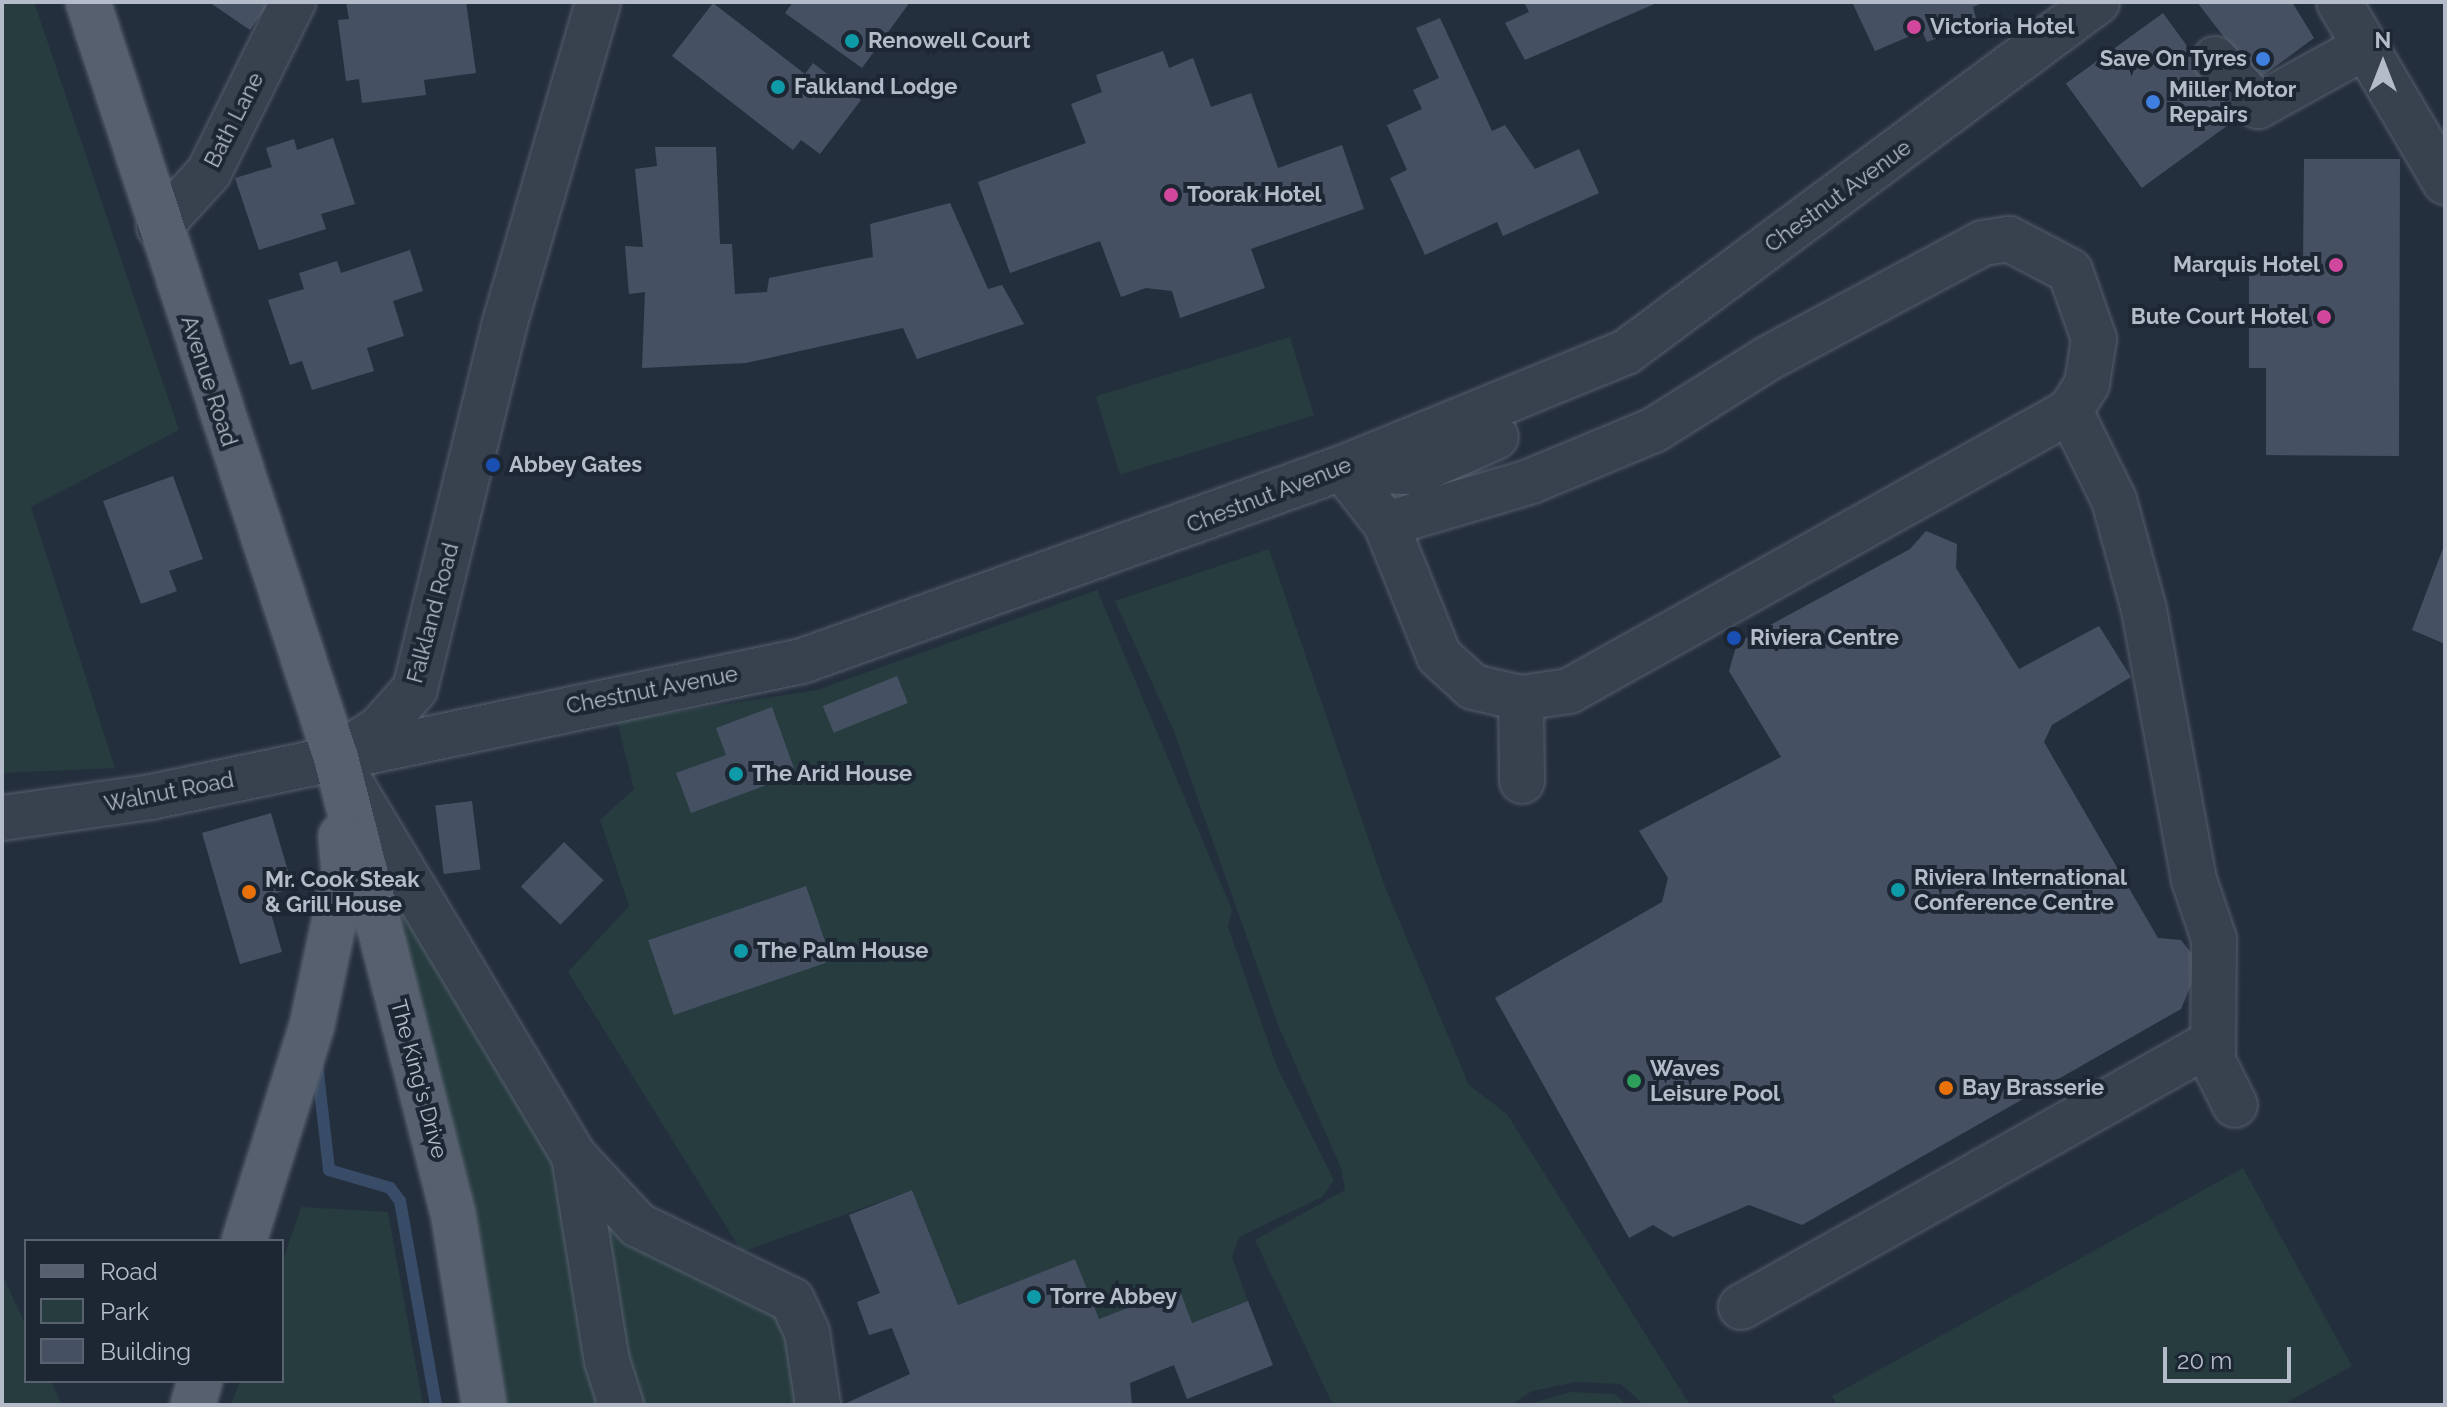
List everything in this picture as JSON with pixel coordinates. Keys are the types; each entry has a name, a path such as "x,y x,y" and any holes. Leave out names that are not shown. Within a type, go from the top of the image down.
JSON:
{"main road":[{"name":"Avenue Road","path":"88,2 159,227 336,758"},
{"path":"245,1239 312,1025 344,874 336,758"},
{"name":"The King's Drive","path":"336,758 453,1213 484,1405"},
{"path":"193,1405 199,1383"}],"street":[{"name":"Bath Lane","path":"159,227 209,172 293,2"},
{"name":"Falkland Road","path":"336,758 380,728 415,689 504,326 598,2"},
{"name":"Chestnut Avenue","path":"336,758 802,661 1342,468 1626,352 2097,2"},
{"path":"2339,2 2445,182"},
{"path":"2215,59 2258,106 2365,47"},
{"path":"1342,468 1386,524 1439,656 1473,687 1521,698 1569,691 2070,411 2087,384 2094,339 2070,271 2009,239 1983,243 1770,357 1654,430 1529,482 1386,524"},
{"path":"1342,468 1415,472 1547,415 1626,352"},
{"path":"2070,411 2114,500 2144,610 2194,880 2214,939 2213,1061 2235,1105"},
{"path":"1521,698 1522,781"},
{"name":"Walnut Road","path":"2,818 151,797 336,758"},
{"path":"336,758 574,1156 638,1225 792,1300 807,1332 818,1405"},
{"path":"1741,1307 2213,1042"},
{"path":"574,1156 607,1361 621,1405"}],"green space":[{"path":"2,2 34,2 179,430 31,507 115,768 2,773"},
{"path":"1290,337 1314,415 1120,475 1096,396"},
{"path":"1269,549 1385,887 1469,1085 1507,1114 1690,1405 1644,1405 1621,1384 1576,1382 1532,1391 1512,1405 1333,1405 1255,1240 1345,1190 1341,1168 1278,1025 1173,729 1115,601"},
{"path":"1097,590 1232,910 1228,927 1277,1067 1334,1180 1322,1197 1239,1237 1232,1257 1248,1301 1192,1323 1178,1288 1099,1319 1075,1259 958,1305 912,1190 742,1252 568,972 629,906 600,820 634,789 617,721 817,690"},
{"path":"336,758 638,1225 764,1282 818,1405 484,1405"},
{"path":"2243,1168 2352,1366 2282,1405 1837,1405 1832,1396"},
{"path":"301,1207 388,1212 423,1405 231,1405 239,1383 284,1383 284,1257"},
{"path":"2,1274 24,1322 24,1383 52,1383 62,1405 2,1405"},
{"path":"1571,1392 1614,1394 1627,1405 1525,1405"}],"building":[{"path":"209,2 270,2 250,30"},
{"path":"346,2 466,2 476,73 424,80 426,95 362,103 359,79 346,81 338,20 349,19"},
{"name":"Renowell Court","path":"793,2 910,2 862,68 785,13"},
{"path":"1524,2 1659,2 1525,60 1505,23 1529,12"},
{"name":"Victoria Hotel","path":"1852,2 1985,2 1973,7 1977,22 1927,42 1922,31 1875,51"},
{"name":"Save On Tyres","path":"2197,2 2292,2 2314,38 2257,80"},
{"name":"Falkland Lodge","path":"713,3 805,74 813,63 861,100 820,154 801,140 793,150 672,56"},
{"name":"Miller Motor Repairs","path":"2163,13 2239,117 2142,188 2066,84"},
{"path":"1440,18 1492,131 1505,125 1535,169 1579,149 1599,193 1503,236 1497,222 1425,255 1390,178 1407,170 1387,125 1422,109 1413,90 1439,78 1416,28"},
{"name":"Toorak Hotel","path":"1163,51 1169,68 1193,58 1211,107 1251,93 1278,168 1342,145 1364,209 1251,249 1265,288 1180,318 1172,291 1146,288 1121,297 1100,241 1010,273 978,182 1086,143 1071,104 1102,92 1096,75"},
{"path":"333,138 355,204 321,214 326,229 259,250 235,178 272,167 266,148 294,139 297,150"},
{"path":"655,147 716,147 720,244 732,244 735,294 767,292 769,278 873,257 870,224 950,203 988,289 1002,285 1024,324 917,359 903,328 746,363 642,368 645,292 629,294 625,246 643,247 635,169 657,166"},
{"name":"Bute Court Hotel","path":"2304,159 2400,159 2399,456 2266,455 2266,368 2249,368 2249,266 2303,266"},
{"path":"410,250 423,291 393,301 404,336 367,348 374,371 312,390 302,361 290,365 268,300 304,289 299,273 337,261 341,273"},
{"path":"173,476 203,559 169,571 177,591 141,604 103,501"},
{"name":"Riviera International Conference Centre","path":"1926,531 1957,544 1956,568 2019,669 2099,626 2131,677 2052,725 2044,742 2158,938 2181,940 2200,964 2181,1009 1802,1225 1749,1205 1673,1237 1653,1225 1629,1238 1495,998 1662,902 1668,878 1639,831 1781,757 1729,671 1737,643 1910,549"},
{"path":"2445,543 2445,644 2412,630"},
{"path":"897,676 908,703 834,733 823,706"},
{"name":"The Arid House","path":"772,707 796,774 691,813 676,773 726,755 716,728"},
{"path":"472,801 480,869 444,874 435,806"},
{"name":"Mr. Cook Steak & Grill House","path":"271,813 293,888 266,896 282,952 240,964 202,833"},
{"path":"564,842 604,880 560,925 521,887"},
{"name":"The Palm House","path":"806,886 832,961 674,1015 648,940"},
{"name":"Torre Abbey","path":"912,1190 958,1305 1075,1259 1099,1319 1179,1288 1192,1323 1248,1301 1273,1365 1187,1399 1174,1365 1130,1383 1132,1405 842,1405 910,1374 892,1328 869,1335 857,1302 880,1293 849,1215"}],"waterway":[{"path":"317,1064 329,1170 390,1188 400,1201 436,1405"}],"place":[{"name":"Victoria Hotel","path":"1914,27"},
{"name":"Renowell Court","path":"852,41"},
{"name":"Save On Tyres","path":"2263,59"},
{"name":"Falkland Lodge","path":"778,87"},
{"name":"Miller Motor Repairs","path":"2153,102"},
{"name":"Toorak Hotel","path":"1171,195"},
{"name":"Marquis Hotel","path":"2336,265"},
{"name":"Bute Court Hotel","path":"2324,317"},
{"name":"Abbey Gates","path":"493,465"},
{"name":"Riviera Centre","path":"1734,638"},
{"name":"The Arid House","path":"736,774"},
{"name":"Riviera International Conference Centre","path":"1898,890"},
{"name":"Mr. Cook Steak & Grill House","path":"249,892"},
{"name":"The Palm House","path":"741,951"},
{"name":"Waves Leisure Pool","path":"1634,1081"},
{"name":"Bay Brasserie","path":"1946,1088"},
{"name":"Torre Abbey","path":"1034,1297"}]}
